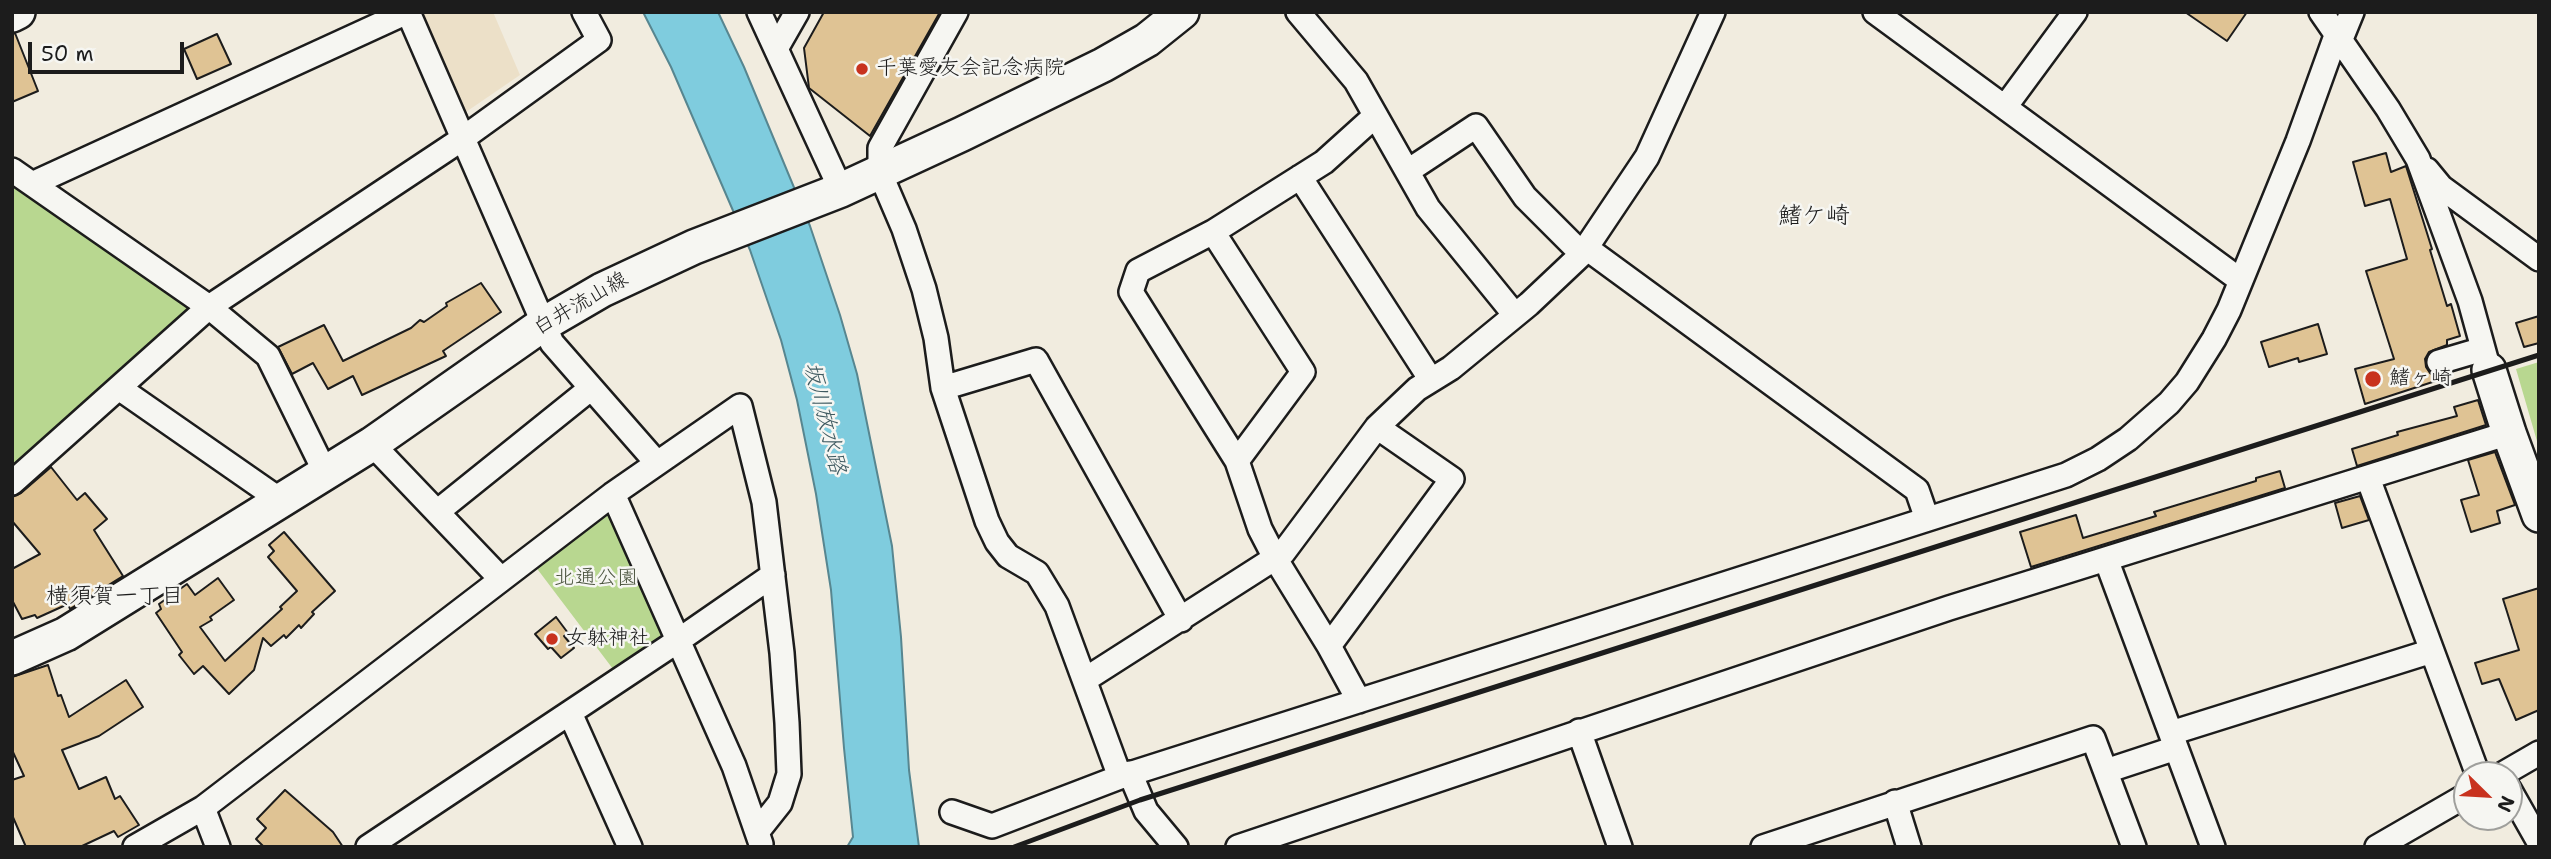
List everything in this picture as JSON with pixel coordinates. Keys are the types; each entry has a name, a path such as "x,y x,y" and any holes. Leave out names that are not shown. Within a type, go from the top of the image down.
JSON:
{"main road":[{"path":"12,15 18,12"},
{"name":"白井流山線","path":"12,658 66,634 372,443 542,325 602,290 694,247 880,173 1103,65 1147,40 1182,12"},
{"path":"2486,360 2539,514"}],"street":[{"path":"32,184 407,12 542,325 557,350 657,463"},
{"path":"12,483 209,307 462,139 599,40 584,12"},
{"path":"759,12 777,47 836,192"},
{"path":"777,47 797,12"},
{"path":"956,12 880,148 880,173 904,229 924,289 936,338 943,388 987,521 997,542 1008,556 1037,573 1057,606 1125,775 1146,811 1176,847"},
{"path":"1298,12 1356,80 1427,208 1515,315"},
{"path":"1086,679 1283,554 1377,426 1417,389 1451,368 1515,315 1584,251 1647,157 1713,12"},
{"path":"1875,12 2239,279"},
{"path":"2005,107 2075,12"},
{"path":"2321,12 2388,109 2418,159 2441,187 2539,259"},
{"path":"952,812 992,826 1125,775 2066,475 2098,459 2128,439 2169,403 2188,382 2224,319 2339,36 2352,12"},
{"path":"1359,701 1260,529 1237,461 1130,292 1138,271 1213,232 1324,162 1375,116"},
{"path":"1408,171 1476,126 1525,197 1584,251 1917,489 1927,519"},
{"path":"2418,159 2470,301 2486,360 2439,362"},
{"path":"12,170 209,307 268,356 325,472"},
{"path":"1300,177 1431,380"},
{"path":"1213,232 1303,372 1237,461"},
{"path":"943,388 1036,360 1181,620"},
{"path":"118,388 280,500"},
{"path":"437,512 590,389"},
{"path":"135,847 203,808 614,494 740,406 764,502 782,653 789,774 780,803 760,839"},
{"path":"1329,646 1452,479 1377,426"},
{"path":"1238,847 1949,608 2509,433"},
{"path":"372,443 501,579"},
{"path":"2368,478 2473,761"},
{"path":"614,494 734,766 760,839"},
{"path":"2106,559 2213,847"},
{"path":"369,847 773,575"},
{"path":"2106,771 2174,741 2432,651"},
{"path":"570,713 630,847"},
{"path":"1579,731 1620,847"},
{"path":"1763,847 2093,738 2134,847"},
{"path":"2523,762 2539,753"},
{"path":"1895,803 1909,847"},
{"path":"2378,847 2409,839 2453,806"},
{"path":"203,808 218,847"},
{"path":"2523,814 2539,842"}],"shaded area":[{"path":"421,12 493,12 520,75 463,114"}],"green space":[{"path":"12,182 189,309 12,473"},
{"path":"2539,362 2539,448 2516,369"},
{"name":"北通公園","path":"607,515 615,520 665,631 662,638 613,669 535,566"}],"water":[{"name":"坂川放水路","path":"643,12 718,12 744,67 810,226 840,315 857,374 892,546 909,770 919,847 847,847 853,837 831,590 816,494 797,400 781,340 750,250 671,67"}],"building":[{"name":"千葉愛友会記念病院","path":"824,12 940,12 870,136 809,88 804,48"},
{"path":"2185,12 2247,12 2227,41"},
{"path":"15,33 38,91 12,102 12,34"},
{"path":"217,34 231,64 197,79 184,49"},
{"path":"2386,153 2391,172 2406,166 2447,306 2451,304 2460,336 2447,340 2447,345 2429,352 2425,359 2430,373 2436,376 2451,373 2451,376 2365,404 2355,369 2394,359 2366,271 2407,259 2390,199 2365,206 2353,162"},
{"path":"481,283 501,312 443,351 446,356 362,395 353,376 328,389 313,363 292,374 278,347 324,325 343,361 411,328 420,320 424,322 447,306 446,303"},
{"path":"2539,316 2539,343 2524,347 2516,323"},
{"path":"2318,324 2327,354 2299,362 2298,358 2269,367 2261,342"},
{"path":"2478,400 2486,425 2357,466 2352,449 2398,435 2397,432 2457,416 2454,407"},
{"path":"2495,452 2515,505 2497,511 2500,523 2471,532 2461,500 2479,495 2468,460"},
{"path":"51,467 77,500 85,493 107,519 94,530 123,576 70,609 68,604 37,618 35,615 22,619 12,600 12,569 40,554 12,521 12,497 21,493"},
{"path":"2280,471 2285,488 2031,567 2020,532 2076,515 2083,538 2156,516 2154,512"},
{"path":"2360,496 2369,520 2342,528 2335,503"},
{"path":"284,532 335,591 312,612 314,614 301,628 299,625 286,638 284,635 271,646 263,638 254,670 229,694 203,666 194,674 179,655 182,652 156,613 161,609 159,604 187,584 195,595 218,578 234,600 200,627 225,661 282,609 280,607 297,591 268,557 274,551 269,545"},
{"path":"2539,588 2539,710 2516,720 2499,679 2482,684 2475,663 2519,650 2503,599"},
{"name":"女躰神社","path":"556,617 568,633 564,636 574,648 561,658 551,647 548,649 535,634"},
{"path":"48,665 58,696 61,695 69,717 126,680 143,707 99,736 62,750 79,789 106,777 115,799 120,796 139,825 118,837 114,831 80,847 26,847 12,815 12,780 24,776 12,750 12,677"},
{"path":"285,790 333,832 343,847 264,847 256,839 266,828 257,819"}],"railway":[{"path":"1014,847 1140,800 2539,355"}],"place":[{"name":"千葉愛友会記念病院","path":"862,69"},
{"name":"鰭ヶ崎","path":"2373,379"},
{"name":"女躰神社","path":"552,639"}],"district":[{"name":"鰭ケ崎","path":"1814,217"},
{"name":"横須賀一丁目","path":"115,597"}]}
